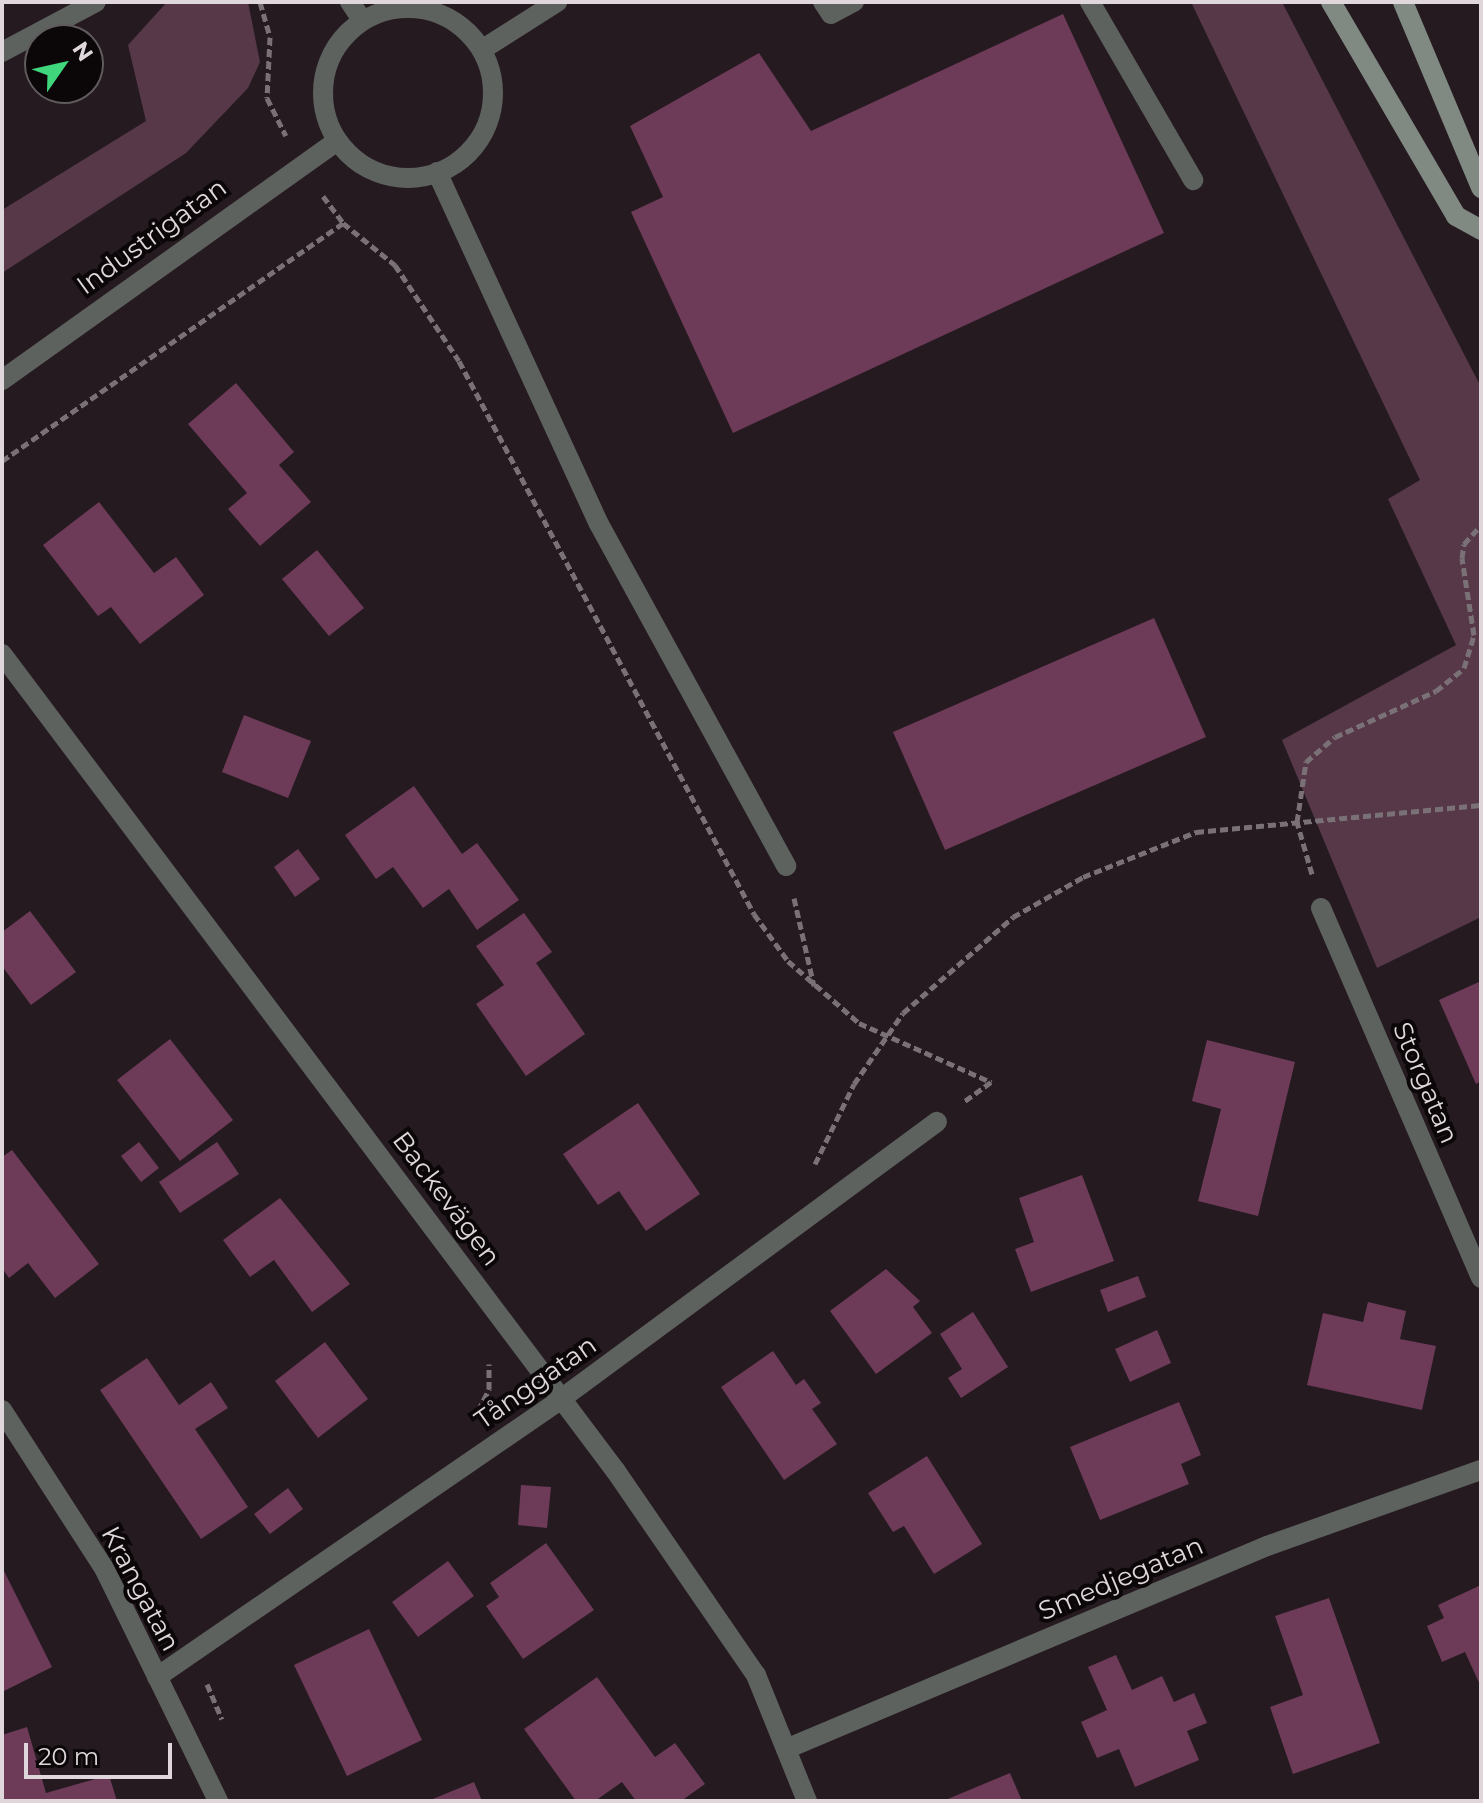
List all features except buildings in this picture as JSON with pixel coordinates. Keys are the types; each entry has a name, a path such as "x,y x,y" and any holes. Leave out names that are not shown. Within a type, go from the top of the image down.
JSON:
{"main road":[{"path":"1331,2 1421,162 1456,216 1481,230"},
{"path":"1403,2 1481,188"}],"street":[{"path":"2,52 96,2"},
{"path":"350,2 362,20"},
{"path":"483,49 557,2"},
{"path":"823,2 831,14 854,2"},
{"path":"1090,2 1193,180"},
{"path":"394,8 429,9 459,24 483,49 492,114 479,141 437,172 391,177 361,165 337,141 324,110 324,75 337,44 362,20 394,8"},
{"name":"Industrigatan","path":"2,380 337,141"},
{"path":"437,172 599,524 786,866"},
{"name":"Backevägen","path":"2,654 508,1326 756,1675 807,1801"},
{"name":"Storgatan","path":"1321,908 1481,1278"},
{"name":"Tånggatan","path":"157,1677 561,1399 937,1122"},
{"name":"Krangatan","path":"2,1410 105,1570 218,1801"},
{"name":"Smedjegatan","path":"786,1749 1267,1546 1481,1470"}],"path":[{"path":"260,2 270,37 267,98 302,164 343,223 395,265 459,361 754,914 814,987 884,1037 991,1082 937,1122"},
{"path":"2,461 343,223"},
{"path":"1321,908 1297,822 1299,778 1319,748 1436,691 1464,668 1474,635 1462,558 1464,544 1481,525"},
{"path":"807,1174 884,1037 974,947 1083,877 1196,832 1481,805"},
{"path":"786,866 814,987"},
{"path":"471,1417 489,1389 482,1346 508,1326"},
{"path":"193,1652 228,1733"}],"shaded area":[{"path":"167,2 248,2 260,62 248,88 186,153 2,273 2,210 146,121 128,45"},
{"path":"1191,2 1282,2 1481,387 1481,917 1377,968 1282,740 1456,645 1388,499 1420,480"}]}
